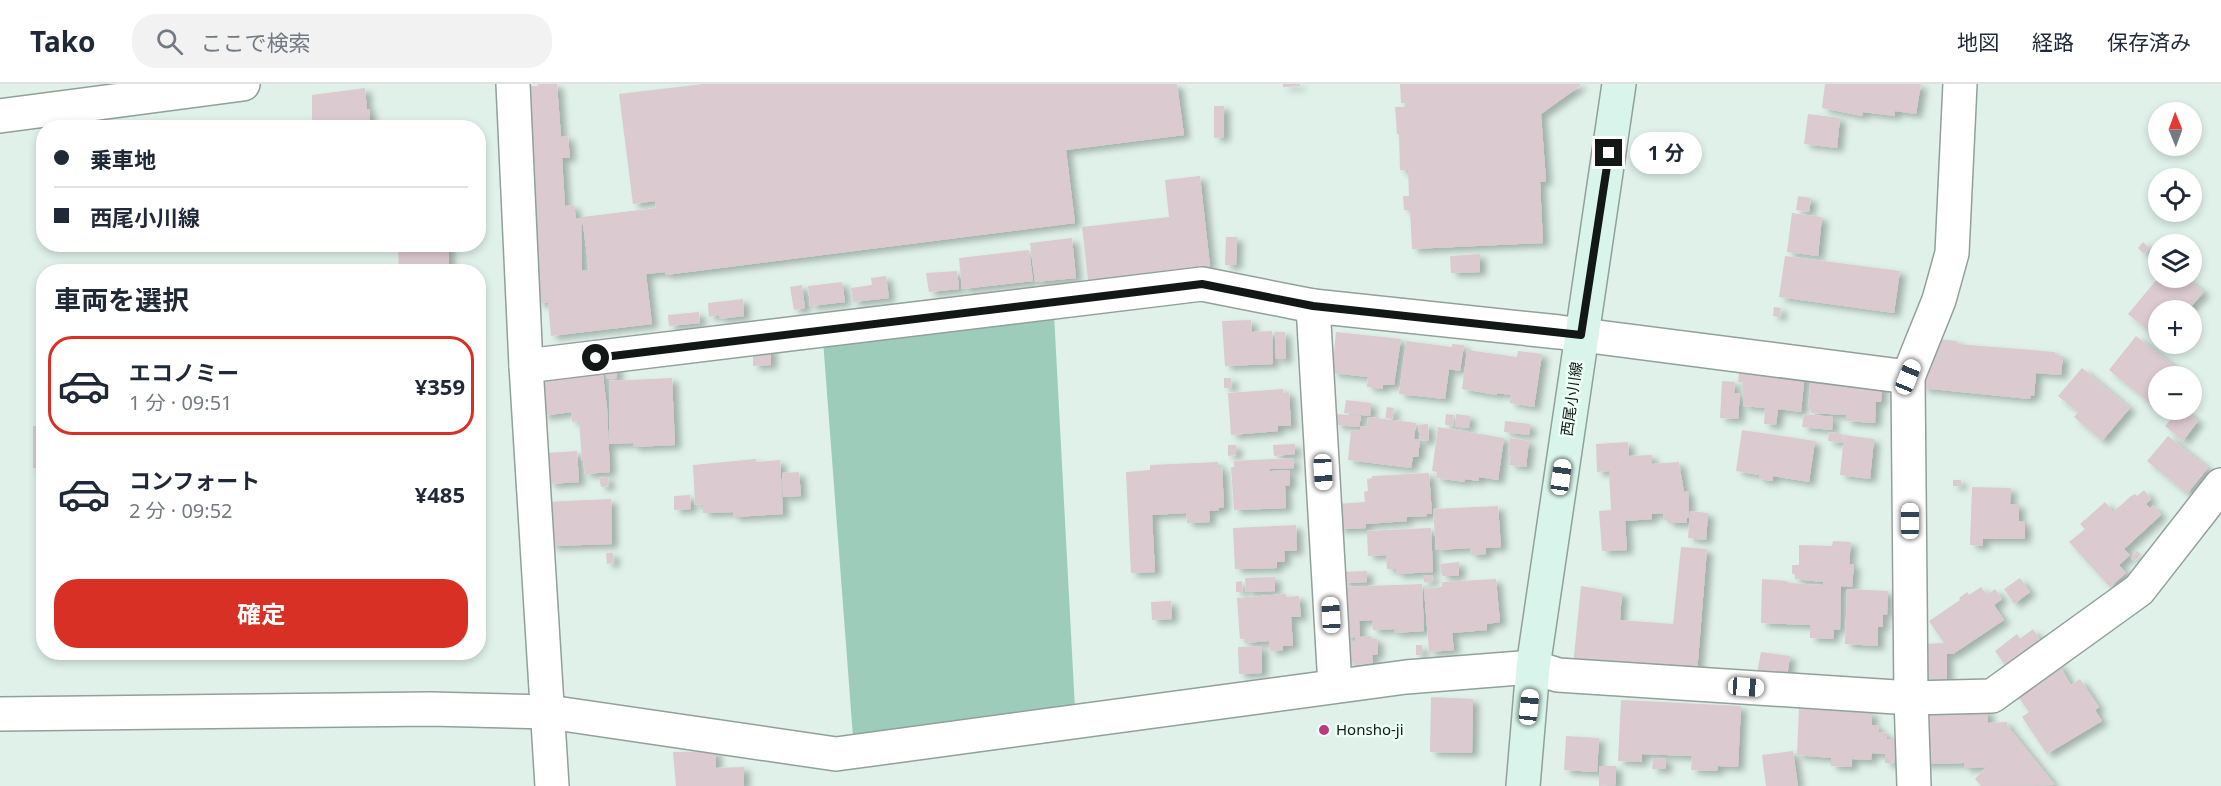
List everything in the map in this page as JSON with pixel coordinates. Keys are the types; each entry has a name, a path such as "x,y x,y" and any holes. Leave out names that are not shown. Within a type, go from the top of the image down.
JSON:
{"main road":[{"name":"西尾小川線","path":"1523,786 1533,667 1619,84"}],"street":[{"path":"0,116 243,84"},
{"path":"513,84 526,366 552,786"},
{"path":"1914,786 1908,377 1939,300 1952,253 1960,84"},
{"path":"526,366 1202,284 1313,306 1581,335 1908,377"},
{"path":"1313,306 1335,686"},
{"path":"0,714 431,709 549,712 836,754 1406,677 1533,667 1558,675 1911,698 1992,696 2139,590 2221,485"}],"green space":[{"path":"1054,314 1075,709 853,737 823,340"}],"building":[{"path":"538,84 557,84 561,137 568,136 570,158 562,158 565,206 574,205 576,219 581,218 582,271 589,270 582,217 656,208 655,201 633,204 619,94 703,84 1177,84 1184,135 1066,150 1075,223 665,275 665,272 646,274 652,324 551,336 548,303 538,303 526,86 538,86"},
{"path":"1283,84 1300,84 1300,86 1283,87"},
{"path":"1400,84 1580,84 1541,114 1546,181 1540,182 1543,243 1412,249 1410,210 1404,210 1403,196 1409,196 1408,170 1400,170 1399,134 1397,134 1395,107 1405,107 1405,103 1401,103"},
{"path":"1825,84 1921,84 1916,114 1895,111 1895,116 1863,112 1862,116 1822,108"},
{"path":"365,88 370,120 312,120 312,95"},
{"path":"1214,106 1224,106 1224,137 1214,138"},
{"path":"1808,114 1840,118 1837,148 1804,144"},
{"path":"1200,176 1210,266 1088,280 1082,227 1169,217 1165,180"},
{"path":"1798,196 1811,198 1809,212 1796,210"},
{"path":"1792,213 1822,217 1818,256 1787,252"},
{"path":"1226,237 1237,237 1236,265 1225,265"},
{"path":"1072,238 1076,278 1035,282 1030,243"},
{"path":"2143,242 2148,249 2144,254 2138,248"},
{"path":"1029,250 1033,281 962,289 959,258"},
{"path":"398,252 449,252 449,264 399,264"},
{"path":"1480,254 1480,272 1451,273 1450,256"},
{"path":"1785,256 1900,271 1894,313 1779,297"},
{"path":"957,271 959,289 929,292 926,273"},
{"path":"886,276 889,298 853,302 851,288 872,285 871,278"},
{"path":"842,282 845,302 810,306 808,286"},
{"path":"802,285 805,308 794,310 790,287"},
{"path":"2150,288 2199,288 2204,292 2197,300 2148,300 2148,331 2128,314"},
{"path":"743,299 744,316 719,319 719,315 709,317 708,303"},
{"path":"1774,307 1781,308 1780,317 1773,316"},
{"path":"699,312 700,323 669,326 668,315"},
{"path":"1251,320 1252,332 1272,331 1273,364 1225,366 1222,321"},
{"path":"1275,332 1285,332 1286,359 1276,359"},
{"path":"1336,332 1401,339 1394,385 1383,385 1383,389 1367,387 1368,377 1332,373"},
{"path":"2136,336 2148,345 2148,354 2159,354 2174,366 2148,366 2148,402 2109,370"},
{"path":"1936,339 1957,341 1957,344 2055,352 2055,355 2063,356 2061,375 2036,373 2034,396 2031,395 2030,399 1921,388"},
{"path":"1406,341 1452,347 1452,344 1464,345 1460,371 1449,369 1445,399 1399,394"},
{"path":"771,347 771,365 753,366 753,348"},
{"path":"1467,350 1517,357 1518,351 1542,354 1534,407 1510,403 1511,395 1462,389"},
{"path":"617,365 617,378 607,379 606,366"},
{"path":"1740,366 1805,373 1801,412 1778,409 1776,425 1764,424 1765,408 1743,406 1743,382 1738,382"},
{"path":"602,368 607,408 610,472 585,474 579,421 572,422 571,412 543,416 539,377"},
{"path":"2082,368 2130,408 2102,441 2074,417 2078,412 2058,396"},
{"path":"1811,376 1882,381 1881,402 1876,402 1875,423 1846,421 1847,415 1811,413 1808,408"},
{"path":"672,378 675,445 633,447 633,443 609,444 609,381"},
{"path":"1224,378 1231,378 1232,388 1224,388"},
{"path":"1722,381 1735,382 1734,393 1740,393 1738,419 1720,418"},
{"path":"1283,389 1283,393 1289,392 1291,426 1278,426 1278,431 1231,435 1228,393"},
{"path":"1346,400 1371,403 1370,416 1344,413"},
{"path":"1387,407 1394,408 1392,419 1385,418"},
{"path":"1337,414 1361,416 1359,427 1336,425"},
{"path":"1446,414 1454,415 1453,426 1445,425"},
{"path":"1456,414 1470,416 1469,428 1455,426"},
{"path":"1804,414 1833,417 1832,430 1802,427"},
{"path":"1368,417 1416,423 1414,439 1420,440 1418,457 1413,457 1411,468 1348,460 1351,430 1360,431 1360,426 1367,427"},
{"path":"2170,420 2198,421 2183,441 2165,426"},
{"path":"1505,421 1530,424 1529,435 1504,432"},
{"path":"1428,424 1429,440 1420,441 1418,425"},
{"path":"33,426 36,426 36,468 33,468"},
{"path":"1438,427 1504,438 1498,480 1479,477 1479,481 1465,479 1465,482 1436,478 1437,472 1432,471"},
{"path":"1742,430 1815,441 1809,482 1773,476 1773,481 1759,479 1759,475 1736,471"},
{"path":"1829,432 1843,434 1842,443 1828,441"},
{"path":"1844,435 1874,439 1870,479 1840,475"},
{"path":"2168,436 2208,468 2187,494 2147,461"},
{"path":"1510,438 1529,441 1526,467 1509,465"},
{"path":"1628,442 1629,456 1652,455 1652,464 1679,462 1684,492 1688,491 1689,517 1687,523 1668,523 1668,518 1663,518 1663,513 1652,514 1652,519 1625,521 1627,550 1602,551 1599,511 1611,510 1609,471 1597,472 1596,444"},
{"path":"1295,444 1295,454 1274,456 1273,445"},
{"path":"1228,445 1236,445 1236,455 1228,456"},
{"path":"577,451 579,482 549,484 547,453"},
{"path":"1293,458 1294,468 1270,469 1270,471 1290,470 1290,485 1285,486 1286,508 1234,510 1231,467 1234,467 1234,461"},
{"path":"756,459 756,462 780,460 783,514 733,517 733,512 703,513 703,504 695,505 693,465"},
{"path":"1218,462 1218,468 1222,467 1224,507 1209,511 1210,522 1187,523 1186,513 1152,515 1155,572 1131,573 1126,472 1150,470 1150,465"},
{"path":"799,472 801,496 783,497 782,473"},
{"path":"1429,473 1432,514 1407,517 1407,521 1366,524 1366,528 1338,529 1337,504 1365,502 1364,492 1368,491 1367,479 1372,476"},
{"path":"608,477 609,486 601,487 599,478"},
{"path":"1953,480 1961,480 1961,486 1953,486"},
{"path":"1972,487 2011,488 2010,504 2019,504 2019,521 2025,522 2025,539 1983,539 1983,546 1970,545"},
{"path":"2144,490 2151,499 2146,504 2150,508 2153,505 2161,515 2124,549 2130,555 2119,565 2126,573 2110,587 2069,542 2085,529 2080,524 2105,502 2113,512 2131,496 2135,494 2137,496"},
{"path":"690,495 691,509 674,510 674,496"},
{"path":"611,499 612,544 551,546 545,502"},
{"path":"1498,506 1501,547 1486,548 1486,554 1471,555 1470,548 1436,550 1433,509"},
{"path":"1690,511 1708,513 1706,540 1688,538"},
{"path":"1296,525 1297,551 1284,551 1285,562 1277,562 1277,568 1235,569 1233,528"},
{"path":"1431,528 1433,572 1397,574 1396,569 1387,569 1386,555 1368,556 1367,531"},
{"path":"1833,541 1851,542 1849,564 1854,564 1852,587 1841,586 1840,630 1834,629 1833,639 1810,638 1810,625 1761,623 1762,579 1823,585 1823,582 1795,579 1795,574 1792,574 1792,565 1799,565 1799,545 1832,546"},
{"path":"1681,547 1707,549 1697,673 1573,666 1581,586 1622,593 1620,620 1673,624"},
{"path":"2137,551 2141,554 2135,561 2131,558"},
{"path":"606,553 613,553 614,563 607,564"},
{"path":"1459,562 1459,576 1442,576 1440,564"},
{"path":"1367,571 1367,582 1342,583 1342,572"},
{"path":"1432,575 1433,582 1424,582 1423,576"},
{"path":"1275,577 1275,591 1246,592 1245,578"},
{"path":"2020,578 2030,592 2014,604 2004,589"},
{"path":"1496,579 1500,622 1487,624 1487,630 1452,633 1454,650 1429,652 1424,589 1442,587 1442,582"},
{"path":"1242,581 1243,592 1236,592 1236,582"},
{"path":"1422,584 1424,631 1394,633 1394,629 1373,630 1372,620 1359,621 1360,637 1371,636 1372,639 1377,639 1378,654 1372,655 1373,663 1357,665 1346,658 1345,642 1355,642 1355,637 1344,638 1341,587"},
{"path":"1981,587 1987,595 1995,589 2002,599 1994,605 2004,620 1953,654 1947,654 1947,682 1923,683 1922,644 1944,643 1929,621 1960,600 1959,598 1967,592 1969,595"},
{"path":"1847,589 1888,591 1887,615 1883,614 1883,627 1878,627 1878,646 1845,644"},
{"path":"1286,594 1286,597 1299,596 1301,617 1291,617 1293,646 1283,646 1283,650 1270,651 1269,641 1245,643 1245,639 1240,639 1237,598"},
{"path":"1171,601 1172,619 1152,620 1151,602"},
{"path":"2033,629 2040,640 2027,650 2029,652 2007,668 1995,651 2017,634 2020,639"},
{"path":"1416,645 1422,645 1422,655 1416,655"},
{"path":"1262,646 1262,673 1239,674 1238,647"},
{"path":"1761,652 1790,656 1787,677 1757,673"},
{"path":"2058,662 2071,685 2080,679 2099,707 2095,710 2102,721 2047,754 2022,717 2029,712 2014,691"},
{"path":"1431,697 1473,699 1472,753 1430,752"},
{"path":"1621,700 1741,706 1738,767 1718,766 1717,771 1691,770 1692,756 1642,754 1642,762 1618,761"},
{"path":"1799,707 1872,712 1872,725 1879,726 1878,732 1887,733 1887,739 1895,739 1894,764 1885,763 1885,754 1872,753 1871,760 1852,759 1852,767 1831,766 1831,758 1797,755"},
{"path":"1923,710 1988,710 1988,723 2007,722 2007,725 2055,785 1981,786 1975,779 1986,767 1964,768 1964,763 1923,764"},
{"path":"1566,736 1599,738 1597,772 1564,770"},
{"path":"716,751 716,768 744,767 744,786 676,786 673,752"},
{"path":"1793,751 1798,786 1766,786 1762,755"},
{"path":"1653,758 1666,759 1666,769 1652,769"},
{"path":"1599,766 1616,766 1616,785 1599,786"}],"place":[{"name":"Honsho-ji","path":"1324,730"}],"route":[{"path":"596,358 1202,284 1313,306 1581,335 1609,153"}]}
